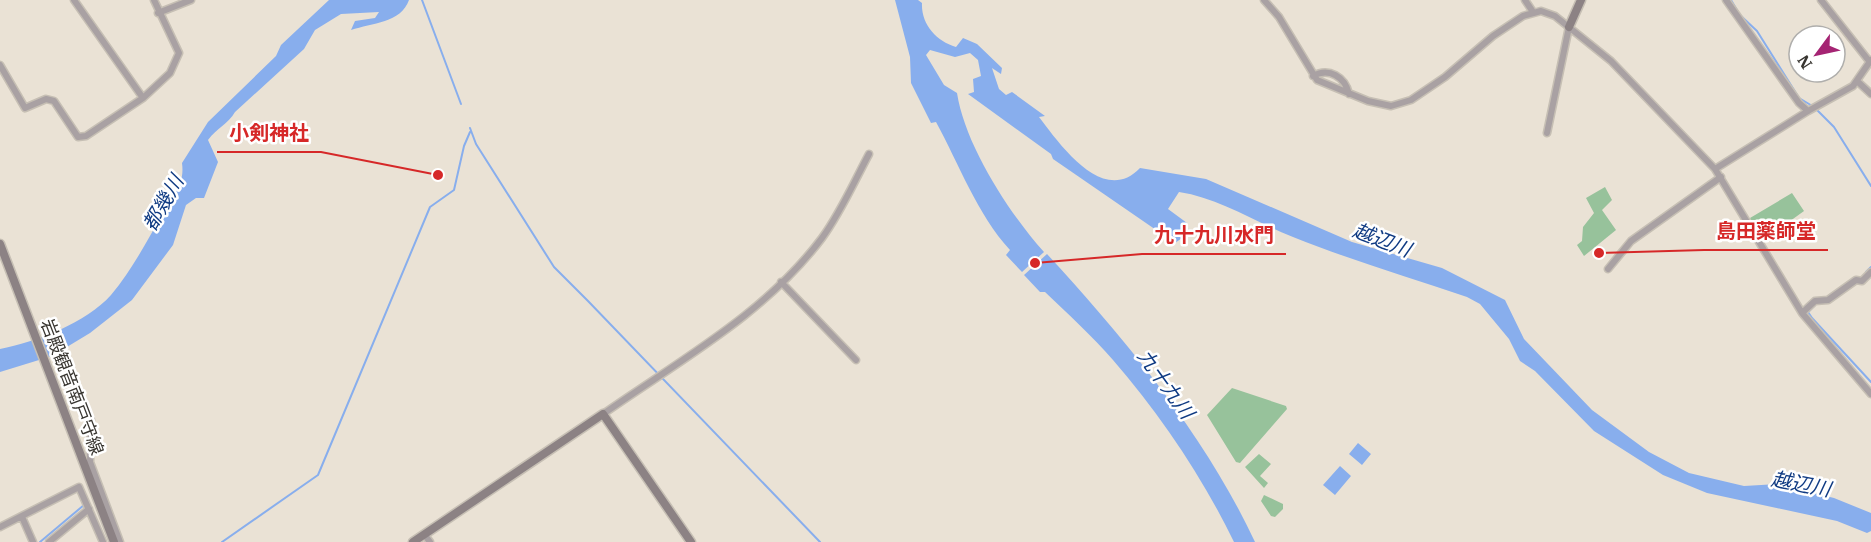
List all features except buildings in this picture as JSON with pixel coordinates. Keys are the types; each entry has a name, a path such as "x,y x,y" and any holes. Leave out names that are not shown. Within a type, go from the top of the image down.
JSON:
{"street":[{"path":"74,0 143,98"},
{"path":"0,65 25,108 46,99 54,101 78,136 86,136 143,98 170,73 179,53 158,13 154,0"},
{"path":"158,13 191,0"},
{"path":"1264,0 1279,17 1313,76 1324,85 1391,106 1411,100 1445,77 1493,36 1533,12 1548,13 1569,27 1611,62 1715,169 1802,313 1871,394"},
{"path":"1525,0 1533,12"},
{"path":"1547,133 1569,27 1581,0"},
{"path":"1726,0 1808,111"},
{"path":"1715,169 1853,86 1870,61 1821,0"},
{"path":"1313,76 1321,72 1332,72 1343,82 1349,94"},
{"path":"1857,81 1871,94"},
{"path":"413,542 427,538 603,414 729,330 781,282 822,238 869,154"},
{"path":"1608,268 1631,242 1720,177"},
{"name":"岩殿観音南戸守線","path":"0,244 114,542"},
{"path":"1802,313 1815,301 1828,300 1856,280 1862,281 1871,272"},
{"path":"781,282 856,360"},
{"path":"603,414 691,542"},
{"path":"91,420 90,462 120,542"},
{"path":"0,526 79,487 103,542"},
{"path":"49,542 89,509"},
{"path":"22,517 33,542"}],"green space":[{"path":"1605,187 1612,200 1602,210 1616,230 1584,256 1577,245 1582,241 1583,227 1594,213 1586,198"},
{"path":"1792,193 1804,211 1764,240 1750,218"},
{"path":"1232,388 1286,406 1287,409 1240,463 1236,462 1207,415"},
{"path":"1259,454 1271,464 1260,476 1268,483 1264,488 1245,467"},
{"path":"1264,495 1283,504 1283,509 1275,517 1271,516 1261,501"}],"water":[{"path":"329,0 409,0 400,13 385,21 351,30 355,21 375,18 379,12 341,14 315,30 304,49 208,140 218,162 204,198 196,198 186,205 173,245 132,300 90,333 52,356 0,372 0,349 29,342 60,330 88,314 111,295 132,265 177,189 182,177 182,163 208,122 276,56 281,45"},
{"path":"895,0 918,0 922,3 927,25 942,41 956,47 963,38 977,44 1002,68 1001,74 992,68 999,89 1006,95 1012,92 1045,116 1039,117 1070,155 1097,176 1111,180 1126,178 1140,168 1206,179 1352,242 1442,268 1505,300 1524,339 1592,410 1649,452 1689,473 1744,486 1778,484 1834,498 1871,513 1871,531 1867,533 1837,521 1707,493 1663,475 1594,431 1535,371 1520,361 1509,339 1480,304 1467,297 1314,245 1208,199 1179,192 1168,209 1187,223 1189,233 1175,243 1053,159 1051,154 968,94 974,92 973,79 981,76 978,60 970,53 955,57 930,50 926,55 944,85 957,93 969,134 990,177 1017,218 1044,252 1022,272 1006,255 1010,250 978,205 936,122 931,123 911,83 910,57"},
{"path":"1047,254 1106,320 1162,390 1213,464 1255,542 1234,542 1209,494 1180,447 1147,402 1097,342 1024,275"},
{"path":"1358,443 1371,454 1362,465 1349,454"},
{"path":"1340,466 1351,476 1335,495 1323,485"}],"waterway":[{"path":"422,0 461,104"},
{"path":"1731,0 1738,12"},
{"path":"1741,16 1757,31 1799,98 1814,107 1834,127 1871,186"},
{"path":"470,128 476,144 554,267 820,542"},
{"path":"222,542 318,475 430,207 454,190 464,146 470,132"},
{"path":"1866,272 1871,267"},
{"path":"1829,302 1839,295"},
{"path":"1815,305 1808,312 1812,318 1871,382"},
{"path":"40,542 84,505"}],"place":[{"name":"小剣神社","path":"438,175"},
{"name":"島田薬師堂","path":"1599,253"},
{"name":"九十九川水門","path":"1035,263"}],"water label":[{"name":"都幾川","path":"163,203"},
{"name":"越辺川","path":"1382,240"},
{"name":"九十九川","path":"1166,384"},
{"name":"越辺川","path":"1801,484"}]}
